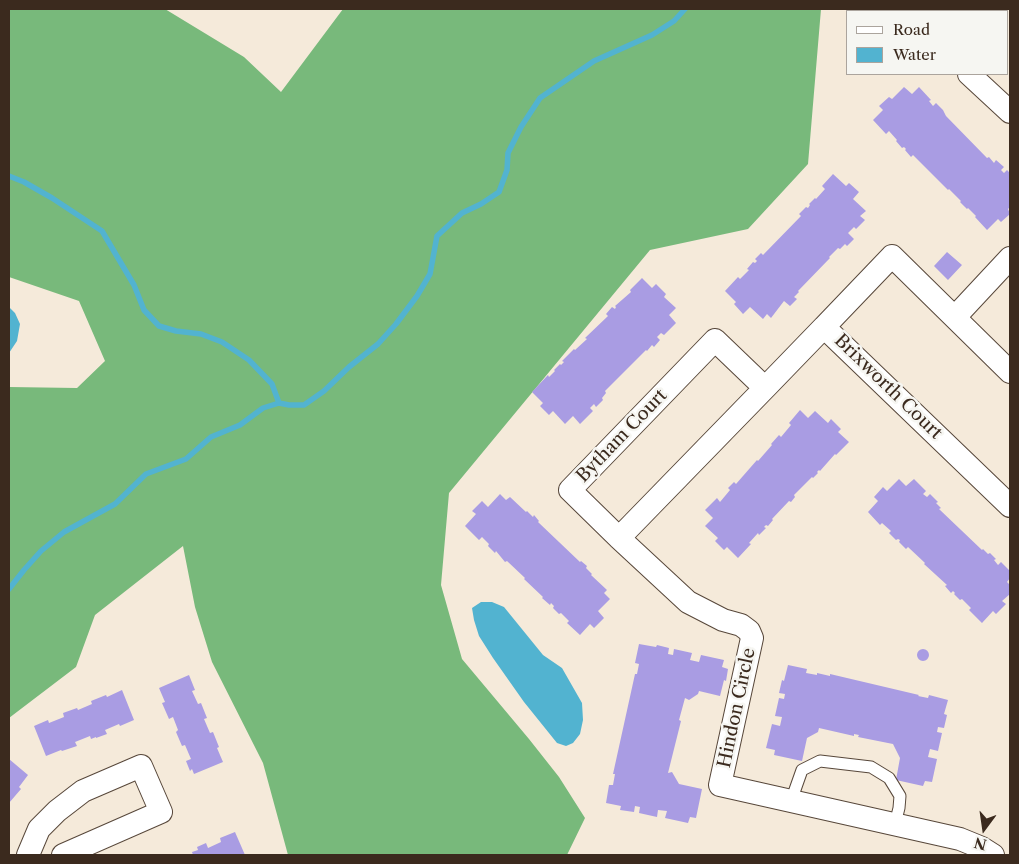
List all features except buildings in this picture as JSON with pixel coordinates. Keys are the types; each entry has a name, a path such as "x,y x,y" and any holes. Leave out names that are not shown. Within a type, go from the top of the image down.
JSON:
{"street":[{"path":"970,75 1010,112"},
{"name":"Brixworth Court","path":"1010,372 892,256 824,326 1010,506"},
{"path":"955,317 1010,258"},
{"path":"619,538 824,326"},
{"name":"Bytham Court","path":"619,538 570,490 715,340 765,388"},
{"name":"Hindon Circle","path":"619,538 688,602 722,620 741,625 749,631 752,638 720,785 960,839 993,855"},
{"path":"28,855 40,829 57,811 83,790 141,766 161,812 63,855"}],"lane":[{"path":"791,801 802,770 820,761 871,766 890,778 900,796 895,824"}],"green space":[{"path":"9,9 165,9 244,57 281,92 343,9 821,9 808,164 748,229 650,250 449,493 441,585 462,659 559,777 585,818 567,855 288,855 263,763 212,662 195,607 183,546 95,615 76,667 9,718 9,387 77,388 105,361 79,301 9,277"}],"water":[{"path":"9,307 15,313 20,324 17,341 9,353"},
{"path":"481,602 492,602 504,607 543,655 562,668 582,703 583,720 580,734 573,743 566,746 557,743 524,702 493,658 479,636 474,620 472,608"}],"waterway":[{"path":"9,176 52,198 102,231 134,285 144,310 159,326 176,331 201,334 222,342 249,360 272,384 279,403 304,405 324,391 349,367 378,344 396,324 417,296 430,274 437,236 462,213 481,204 499,192 507,170 508,153 521,127 540,98 594,61 652,35 674,21 685,9"},
{"path":"9,589 41,551 64,532 115,504 146,474 186,459 211,437 240,425 263,408 279,403"}]}
